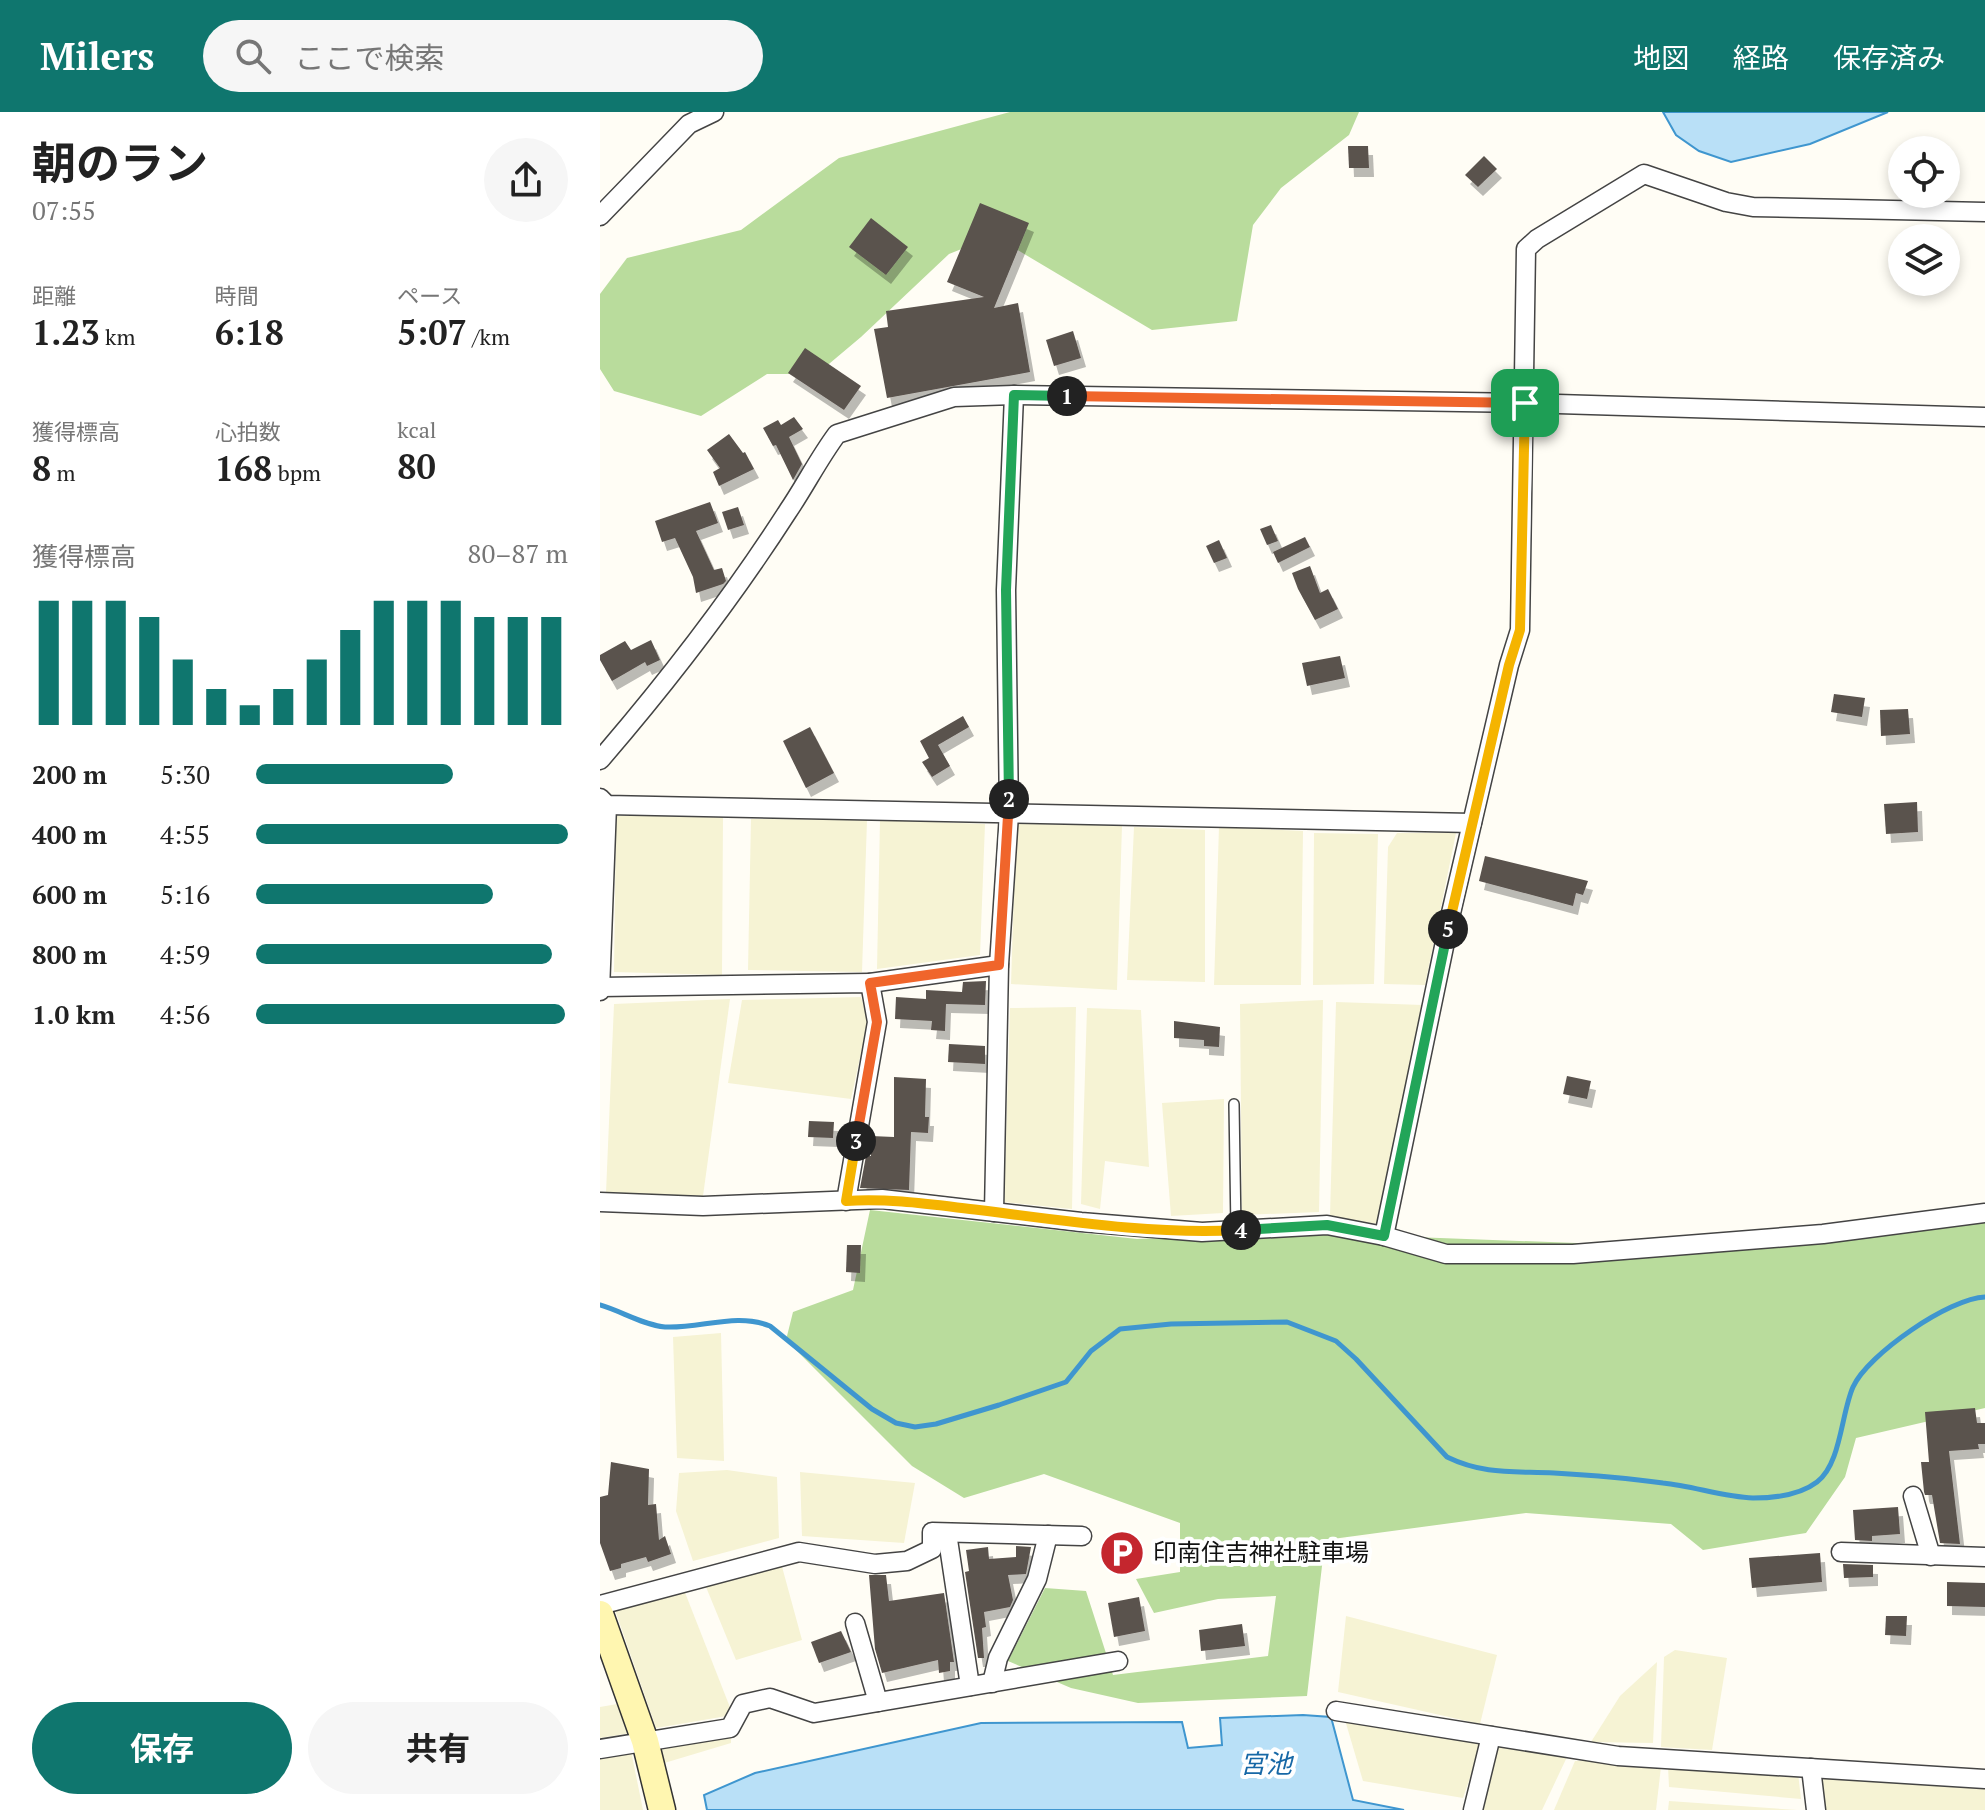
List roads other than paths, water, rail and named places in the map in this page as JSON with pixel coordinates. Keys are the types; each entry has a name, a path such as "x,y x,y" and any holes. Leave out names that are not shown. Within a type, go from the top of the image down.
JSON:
{"main road":[{"path":"600,1614 645,1741 662,1810"}],"street":[{"path":"600,216 687,118 714,112"},
{"path":"1384,1236 1472,823 1520,630 1526,249 1537,239 1644,174 1726,202 1753,207 1985,212"},
{"path":"994,1212 999,965 1009,814 1006,590 1014,395"},
{"path":"600,760 641,713 712,620 788,512 837,434 954,397 1014,395 1525,403 1985,417"},
{"path":"999,965 870,983 600,989 604,802 1472,823"},
{"path":"846,1201 877,1022 870,983"},
{"path":"600,1202 703,1206 882,1199 1202,1232 1327,1225 1384,1236 1446,1254 1573,1254 1823,1234 1985,1213"},
{"path":"1913,1496 1931,1556"},
{"path":"600,1605 799,1552 875,1564 907,1561 932,1549 932,1532 1082,1536"},
{"path":"947,1533 970,1686"},
{"path":"992,1683 998,1658 1037,1579 1048,1535"},
{"path":"1841,1552 1985,1557"},
{"path":"855,1623 878,1702"},
{"path":"600,1749 730,1728 743,1704 770,1698 814,1713 1118,1661"},
{"path":"1336,1711 1618,1756 1985,1779"},
{"path":"1473,1810 1491,1736"},
{"path":"1811,1768 1816,1810"}],"lane":[{"path":"1234,1104 1236,1230"}],"water":[{"path":"1663,112 1888,112 1810,144 1731,162 1699,151 1676,135"},
{"name":"宮池","path":"1331,1717 1353,1800 1404,1810 707,1810 704,1795 755,1773 981,1723 1182,1722 1188,1748 1222,1745 1220,1718"}],"waterway":[{"path":"600,1305 665,1327 731,1321 770,1326 872,1409 896,1423 915,1427 936,1424 1066,1382 1091,1351 1120,1329 1171,1324 1287,1322 1336,1341 1447,1457 1461,1463 1499,1471 1649,1481 1753,1498 1786,1495 1817,1482 1825,1474 1836,1451 1853,1387 1875,1359 1932,1317 1970,1300 1985,1297"}],"place":[{"name":"印南住吉神社駐車場","path":"1122,1553"}]}
